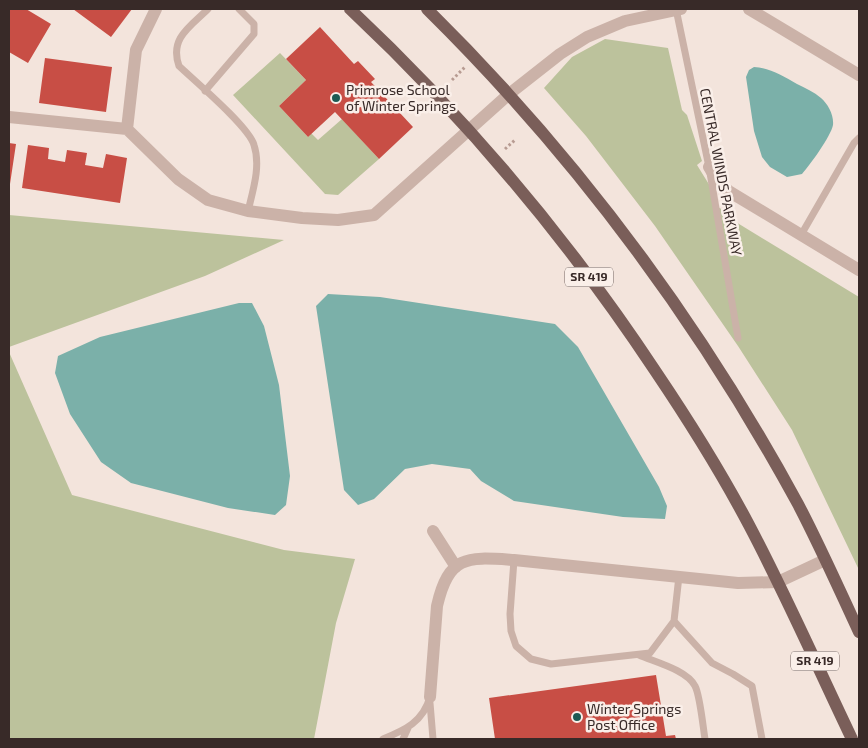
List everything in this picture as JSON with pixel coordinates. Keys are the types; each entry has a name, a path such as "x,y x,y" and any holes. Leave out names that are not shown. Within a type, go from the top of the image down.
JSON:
{"main road":[{"name":"SR 419","path":"350,9 427,84 469,130 559,236 640,348 680,407 748,523 852,739"},
{"path":"427,9 466,47 556,148 643,259 684,317 760,438 798,505 859,632"}],"street":[{"path":"127,129 136,50 156,9"},
{"path":"9,117 127,129 178,179 208,200 248,210 302,218 338,220 374,215 509,94 560,54 586,38 625,21 677,9"},
{"path":"749,9 859,75"},
{"path":"709,167 718,182 730,192 859,270"},
{"path":"433,531 456,567"},
{"path":"430,697 437,606 445,579 456,567 469,559 514,560 738,583 778,582 826,560"}],"lane":[{"path":"208,9 181,35 176,53 179,66 244,129 254,144 256,172 248,210"},
{"path":"205,90 254,34 254,24 239,9"},
{"name":"CENTRAL WINDS PARKWAY","path":"677,9 709,167 738,338"},
{"path":"801,235 859,138"},
{"path":"514,560 510,614 511,631 516,646 531,659 551,664 650,653 674,621 678,576"},
{"path":"674,621 712,664 752,686 762,739"},
{"path":"636,654 672,668 688,677 696,686 705,739"},
{"path":"382,739 408,728 420,718 427,707 430,697"},
{"path":"430,697 433,739"},
{"path":"403,739 408,728"}],"path":[{"path":"452,80 467,65"},
{"path":"505,149 516,139"}],"green space":[{"path":"605,39 668,48 682,110 687,115 702,161 697,165 710,186 716,206 723,210 726,216 859,297 859,570 792,430 738,346 655,226 586,136 544,88 572,57"},
{"path":"280,53 306,80 279,106 308,137 311,133 318,140 342,119 379,159 338,195 325,194 233,95"},
{"path":"9,215 284,240 205,276 9,347"},
{"path":"9,352 72,495 284,550 355,559 336,623 314,739 9,739"}],"water":[{"path":"754,67 776,73 809,90 821,98 830,110 833,117 831,130 820,150 802,174 787,177 770,167 762,157 754,131 746,77 749,70"},
{"path":"328,294 380,297 555,324 578,347 659,487 667,506 665,519 623,517 514,501 481,481 470,469 432,464 405,469 374,499 358,505 344,490 316,306"},
{"path":"239,303 252,303 264,326 279,385 290,476 286,505 275,515 228,508 131,483 101,462 70,414 55,373 58,356 100,337"}],"building":[{"path":"9,9 26,9 51,24 28,63 9,52"},
{"path":"73,9 132,9 111,37"},
{"name":"Primrose School of Winter Springs","path":"320,27 354,64 358,61 375,79 371,82 413,127 379,159 335,112 308,137 279,106 306,80 286,59"},
{"path":"45,58 112,67 106,112 39,103"},
{"path":"9,143 16,144 10,184 9,184"},
{"path":"28,145 49,148 48,159 65,162 67,150 87,153 85,165 103,168 106,154 127,158 120,203 22,188"},
{"name":"Winter Springs Post Office","path":"656,675 666,736 675,735 676,739 495,739 489,698"}],"place":[{"name":"Primrose School of Winter Springs","path":"336,98"},
{"name":"Winter Springs Post Office","path":"577,717"}]}
